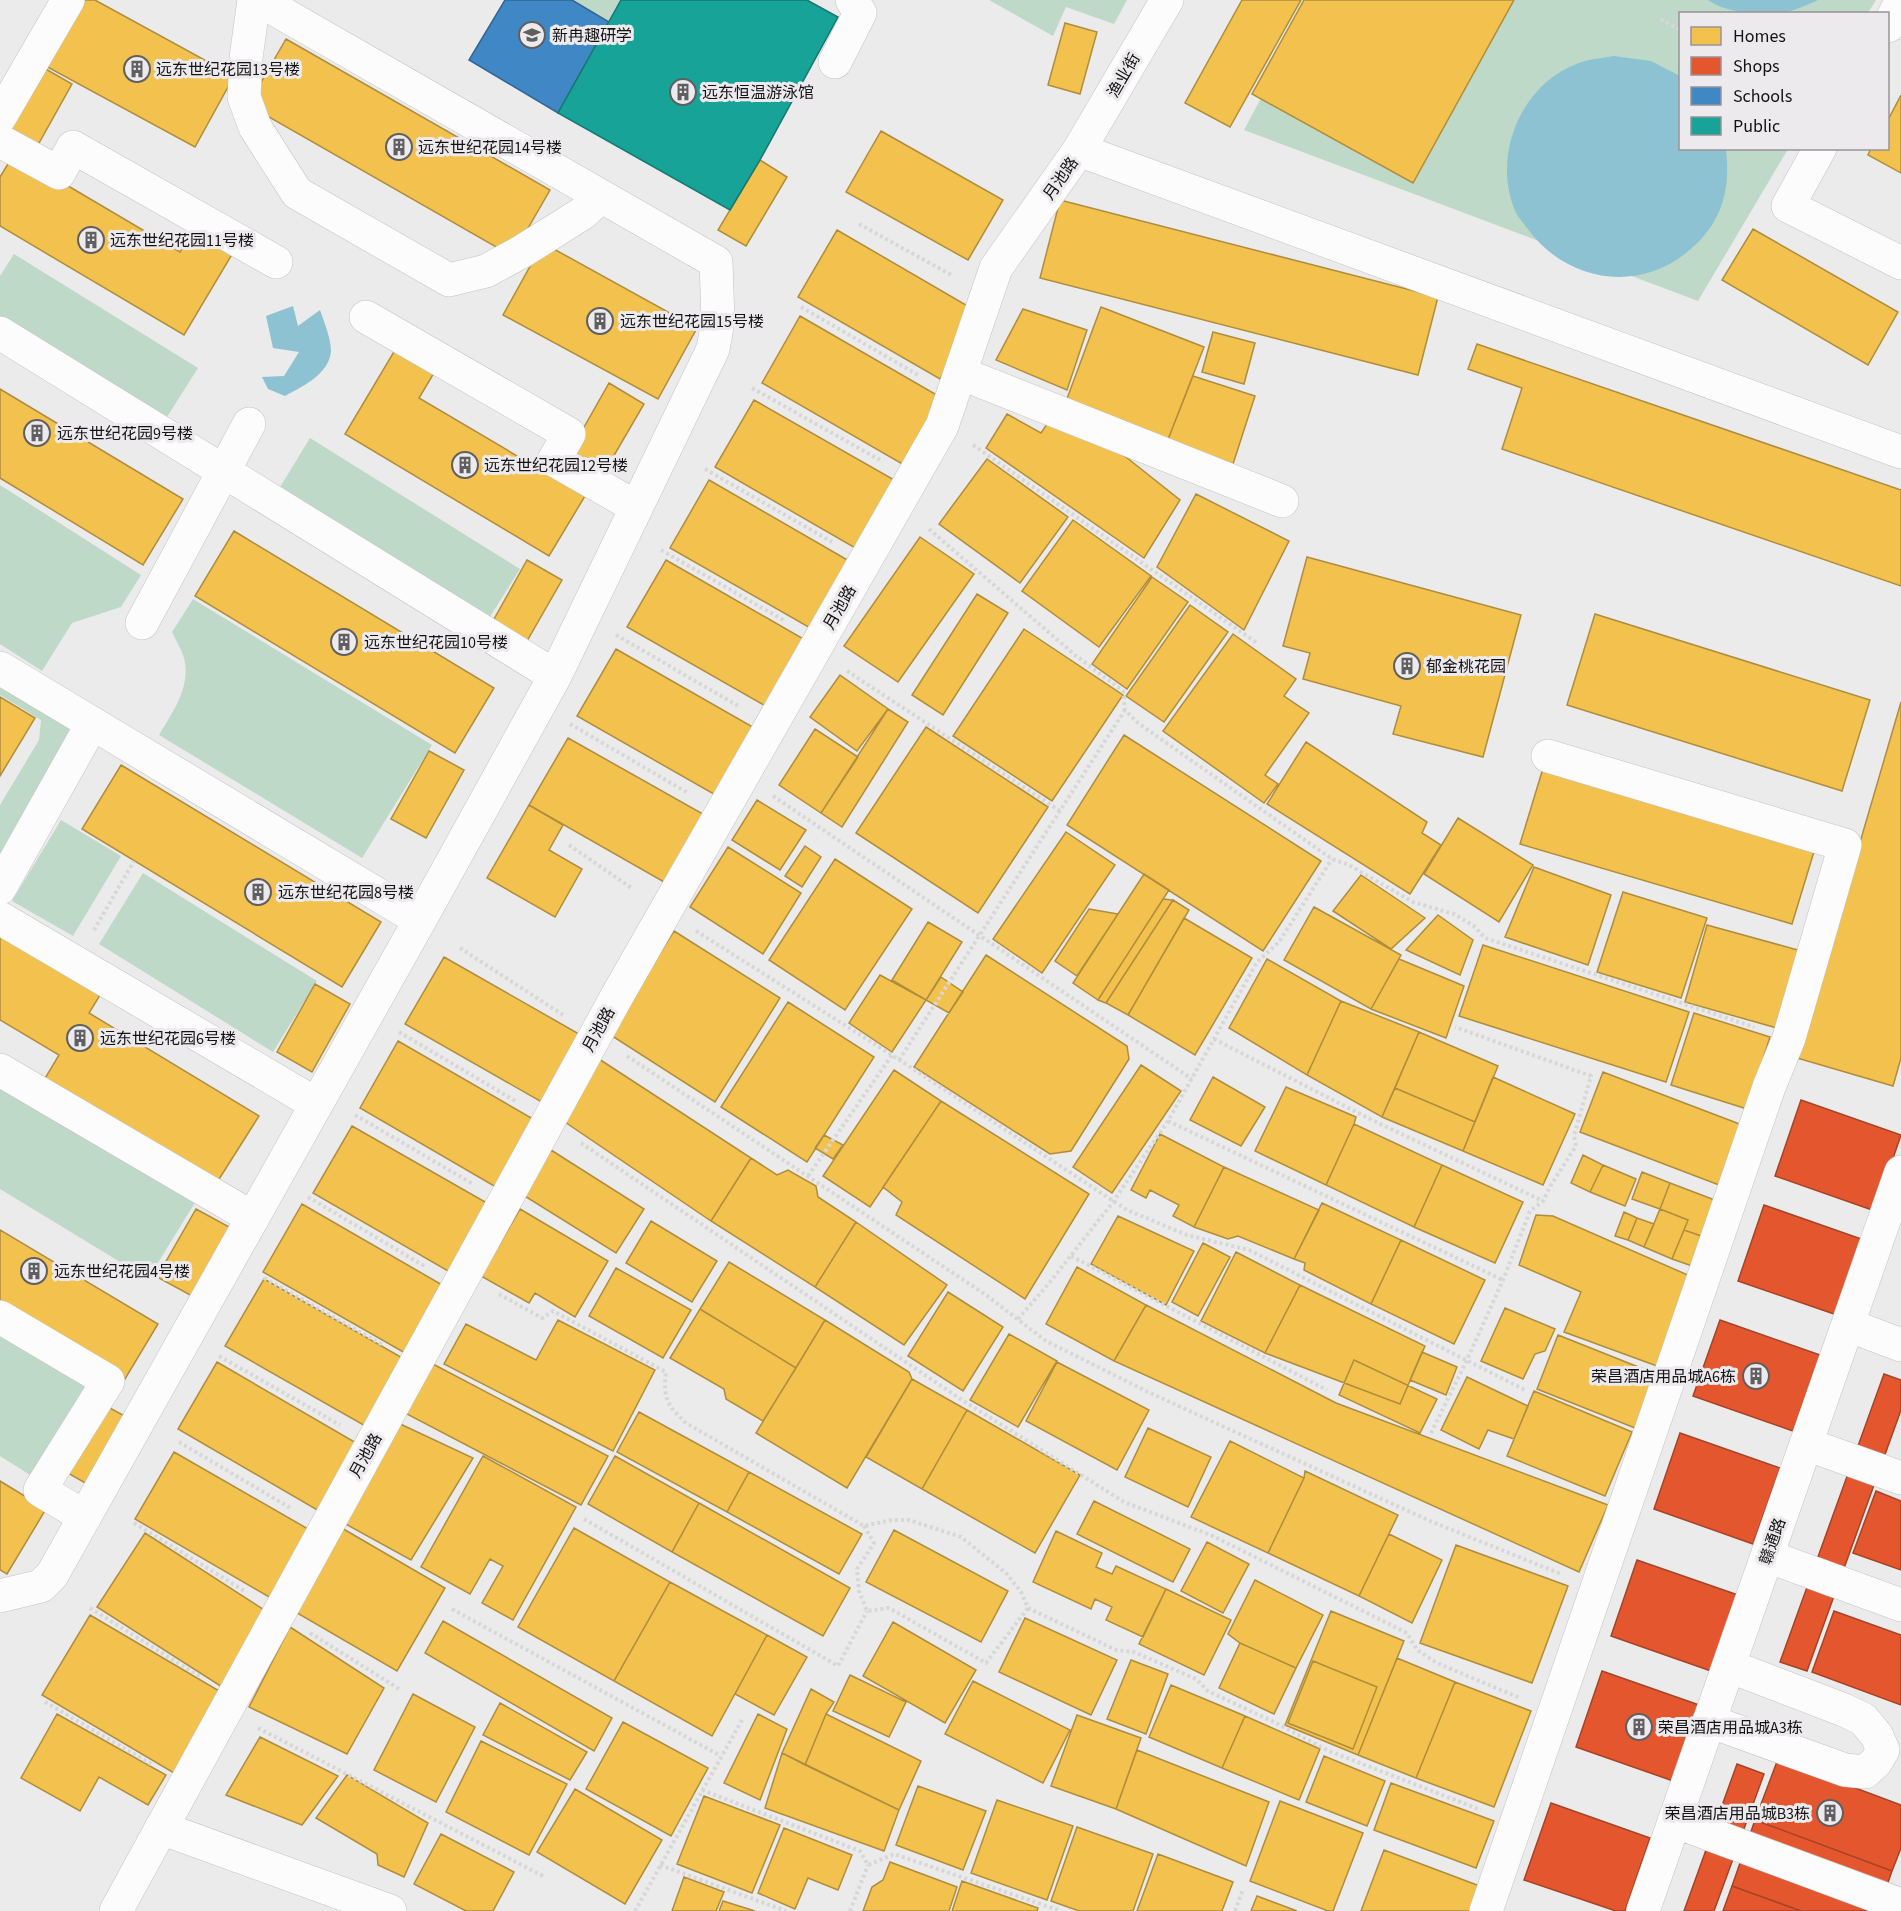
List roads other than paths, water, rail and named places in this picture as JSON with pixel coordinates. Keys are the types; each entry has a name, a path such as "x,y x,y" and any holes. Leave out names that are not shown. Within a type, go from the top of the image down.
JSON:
{"street":[{"path":"0,117 69,0"},
{"path":"0,1596 41,1586 52,1575 85,1517 555,675 713,349 718,321 716,262 601,196 256,0 246,58 244,97 255,127 297,193 449,280 486,271 521,252 583,213 601,196"},
{"path":"835,62 860,13 852,0"},
{"name":"渔业街","path":"1079,150 1167,0"},
{"path":"0,141 58,173 73,147 276,261"},
{"path":"1079,150 1901,452"},
{"name":"月池路","path":"116,1911 595,1035 942,426 996,267 1079,150"},
{"path":"1819,150 1788,206 1901,263"},
{"path":"366,317 569,434 554,460 636,507"},
{"path":"0,333 555,675"},
{"path":"956,384 1282,501"},
{"path":"142,623 249,424"},
{"path":"0,668 420,920"},
{"path":"0,888 92,724"},
{"path":"1486,1911 1769,1087 1789,1038 1845,845 1548,756"},
{"path":"0,918 316,1104"},
{"path":"0,1070 253,1218"},
{"name":"赣通路","path":"1643,1911 1901,1172"},
{"path":"0,1317 108,1381 40,1490 85,1517"},
{"path":"1848,1325 1901,1345"},
{"path":"1806,1444 1901,1478"},
{"path":"1767,1556 1901,1605"},
{"path":"1709,1721 1845,1770 1865,1772 1876,1762 1892,1753 1863,1719 1729,1666"},
{"path":"1674,1821 1901,1905"},
{"path":"161,1828 390,1911"}],"water":[{"path":"1708,0 1818,0 1787,12 1734,11"},
{"path":"1614,56 1651,61 1679,75 1679,150 1726,150 1725,193 1721,207 1708,231 1686,253 1666,266 1645,274 1623,277 1601,275 1580,270 1560,260 1542,246 1527,228 1516,213 1509,191 1507,169 1509,146 1516,125 1527,105 1541,87 1558,73 1579,63"},
{"path":"293,306 298,326 320,310 331,352 327,364 317,376 285,396 268,389 262,377 284,376 299,352 273,348 266,316"}],"place":[{"name":"新冉趣研学","path":"532,35"},
{"name":"远东世纪花园13号楼","path":"137,69"},
{"name":"远东恒温游泳馆","path":"683,92"},
{"name":"远东世纪花园14号楼","path":"399,147"},
{"name":"远东世纪花园11号楼","path":"91,240"},
{"name":"远东世纪花园15号楼","path":"600,321"},
{"name":"远东世纪花园9号楼","path":"37,433"},
{"name":"远东世纪花园12号楼","path":"465,465"},
{"name":"远东世纪花园10号楼","path":"344,642"},
{"name":"郁金桃花园","path":"1407,666"},
{"name":"远东世纪花园8号楼","path":"258,892"},
{"name":"远东世纪花园6号楼","path":"80,1038"},
{"name":"远东世纪花园4号楼","path":"34,1271"},
{"name":"荣昌酒店用品城A6栋","path":"1756,1376"},
{"name":"荣昌酒店用品城A3栋","path":"1639,1727"},
{"name":"荣昌酒店用品城B3栋","path":"1830,1813"}]}
